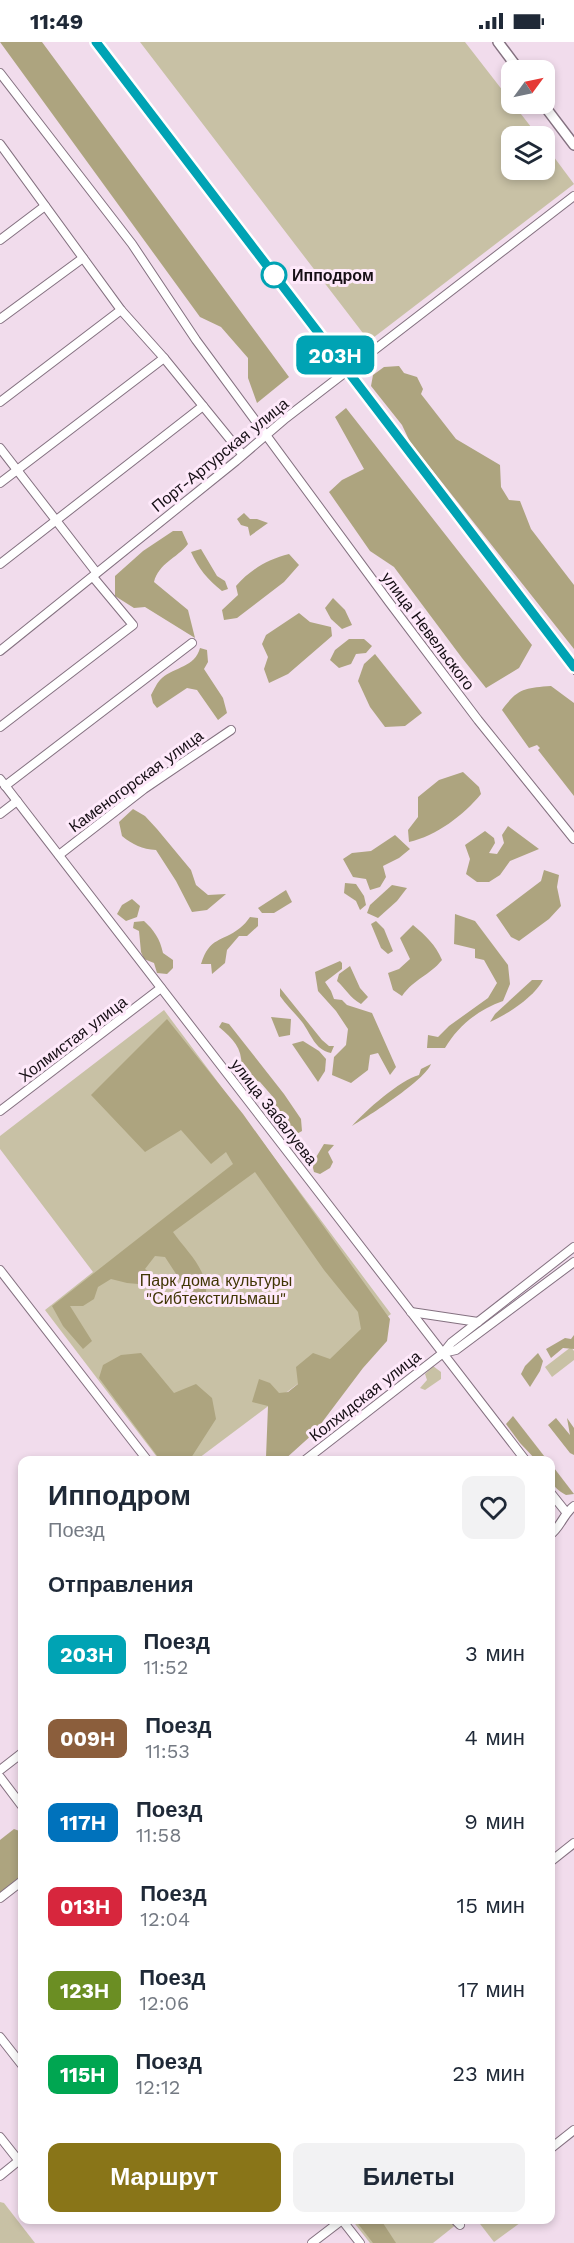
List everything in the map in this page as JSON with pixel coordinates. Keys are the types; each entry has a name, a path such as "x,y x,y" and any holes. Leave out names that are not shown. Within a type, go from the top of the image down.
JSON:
{"main road":[{"path":"498,42 512,60"},
{"path":"551,114 574,145"}],"street":[{"name":"улица Невельского","path":"0,73 135,249 196,340 478,720 574,839"},
{"path":"2,150 121,310 164,358 242,454"},
{"name":"Порт-Артурская улица","path":"0,651 236,461 266,434 574,196"},
{"path":"0,240 45,206"},
{"path":"0,319 83,258"},
{"path":"0,402 121,310"},
{"path":"0,483 164,358"},
{"path":"0,564 203,406"},
{"path":"0,448 133,625 0,727"},
{"path":"3,783 192,643"},
{"name":"Каменогорская улица","path":"58,855 144,789 231,730"},
{"name":"улица Забалуева","path":"3,783 522,1456"},
{"path":"0,814 17,801"},
{"name":"Холмистая улица","path":"0,1111 161,988"},
{"name":"Колхидская улица","path":"310,1456 574,1247"},
{"name":"Колхидская улица","path":"443,1353 456,1350 574,1262"},
{"path":"0,1270 144,1456"},
{"path":"411,1312 478,1322"},
{"path":"555,1498 566,1512"},
{"path":"555,1531 566,1512 574,1506"},
{"path":"0,1770 18,1756"},
{"path":"0,1777 18,1801"},
{"path":"555,1858 574,1843"},
{"path":"0,1898 18,1884"},
{"path":"0,2037 18,2060"},
{"path":"555,2145 574,2130"},
{"path":"0,2137 18,2156"},
{"path":"0,2176 18,2161"},
{"path":"312,2243 337,2224"},
{"path":"345,2224 360,2243"}],"green space":[{"path":"140,42 465,42 501,88 501,114 521,114 530,126 501,126 501,180 555,180 555,158 574,184 369,341"},
{"name":"Парк дома культуры \"Сибтекстильмаш\"","path":"164,1010 391,1314 202,1456 156,1456 45,1310 93,1272 0,1149 0,1136"},
{"path":"571,1347 574,1351 574,1360 552,1377 545,1367"},
{"path":"433,1366 441,1372 441,1379 425,1390 420,1388 427,1380 425,1374"},
{"path":"0,2202 4,2203 35,2243 0,2243"},
{"path":"355,2224 457,2224 433,2243 370,2243"},
{"path":"480,2224 519,2224 494,2242"}],"shaded area":[{"path":"0,42 42,42 289,377 257,403 248,378 248,358 221,327 200,317"},
{"path":"399,366 404,373 417,377 423,389 421,394 456,439 500,465 501,487 509,500 520,501 531,529 574,585 574,649 410,442 402,425 371,386 373,375 384,367"},
{"path":"346,408 532,645 519,668 486,688 394,567 370,551 329,492 342,480 364,469 335,417"},
{"path":"244,513 250,519 268,523 250,536 248,527 241,525 237,519"},
{"path":"173,531 182,531 188,544 160,570 154,582 188,610 195,638 145,607 134,608 115,596 115,576 143,551"},
{"path":"201,549 217,576 225,581 228,589 222,591 200,568 191,552"},
{"path":"289,554 299,565 284,582 237,618 224,620 222,610 238,595 236,586 241,580 267,562"},
{"path":"333,598 345,610 352,625 342,629 331,619 325,608"},
{"path":"299,613 310,622 331,627 332,636 288,674 269,683 264,669 268,657 262,644 266,635"},
{"path":"349,639 364,639 372,646 366,653 356,654 351,664 339,668 330,660 335,650"},
{"path":"200,648 207,650 208,662 204,669 223,698 227,713 218,720 197,690 187,688 157,708 151,695 160,680 194,659"},
{"path":"375,654 422,713 405,726 385,727 370,707 358,681 364,664"},
{"path":"551,686 574,703 574,796 538,750 540,748 537,745 529,748 502,710 513,697 523,690"},
{"path":"463,772 479,787 481,794 449,824 429,835 409,842 408,830 418,817 418,797 439,780"},
{"path":"133,809 145,816 191,870 196,885 208,895 226,894 207,910 192,912 156,850 138,846 122,836 119,822"},
{"path":"508,826 539,849 510,861 500,875 489,882 477,882 466,874 470,859 465,845 485,831 494,838 495,843 489,853 497,854 504,843 502,835"},
{"path":"395,835 410,849 383,866 386,877 380,887 370,890 366,879 353,877 343,859 352,853 371,851"},
{"path":"544,870 559,875 557,887 561,906 549,919 519,941 511,937 496,915 541,881"},
{"path":"345,883 356,884 364,896 366,905 360,910 356,901 344,893"},
{"path":"392,885 407,888 397,901 378,918 367,913 370,905"},
{"path":"286,890 292,902 274,913 262,913 258,908"},
{"path":"132,899 140,906 137,917 126,921 117,914 122,905"},
{"path":"455,914 475,921 508,965 510,984 503,1001 470,1019 456,1032 445,1048 427,1048 428,1035 438,1037 449,1026 488,998 497,983 484,960 475,958 475,949 454,944"},
{"path":"250,917 258,918 258,926 247,936 239,936 227,950 225,963 212,974 211,964 201,964 208,949 212,944 240,928"},
{"path":"144,921 156,935 163,953 173,960 173,968 167,974 157,973 154,963 144,959 139,931 133,928 134,922"},
{"path":"376,921 384,929 393,951 388,954 381,948 371,924"},
{"path":"413,925 430,941 442,960 402,996 393,990 388,973 399,969 410,959 400,938"},
{"path":"340,961 342,969 325,982 334,999 342,1000 347,1005 372,1013 396,1067 390,1075 378,1053 370,1055 368,1070 351,1083 332,1075 334,1057 346,1045 348,1029 318,991 315,972"},
{"path":"350,966 360,988 368,997 361,1004 337,981 339,974"},
{"path":"532,980 543,980 520,1004 490,1022 495,1014"},
{"path":"280,988 322,1040 329,1046 334,1046 331,1053 321,1049 314,1041 302,1022 280,996"},
{"path":"271,1017 291,1019 290,1035 279,1037"},
{"path":"167,1019 243,1114 390,1319 387,1341 363,1368 314,1433 289,1456 266,1456 268,1406 252,1402 259,1379 270,1383 279,1393 288,1392 298,1384 296,1367 313,1353 330,1359 361,1329 358,1312 324,1270 255,1172 173,1232 200,1269 204,1277 206,1295 196,1297 180,1280 165,1257 155,1256 145,1269 158,1279 159,1296 153,1296 149,1285 111,1279 98,1287 94,1299 83,1306 70,1306 92,1341 83,1349 63,1326 52,1306 233,1164 226,1152 211,1164 181,1130 145,1152 91,1095"},
{"path":"222,1022 229,1024 284,1094 301,1119 302,1131 291,1137 268,1113 273,1097 260,1082 241,1074 240,1053 230,1037 219,1027"},
{"path":"303,1041 319,1051 326,1059 325,1071 318,1082 292,1044"},
{"path":"431,1064 427,1071 408,1088 352,1126 383,1097 402,1083 419,1075 421,1069"},
{"path":"324,1144 334,1145 328,1152 333,1162 330,1168 320,1174 314,1172 312,1164"},
{"path":"574,1335 574,1349 563,1348 551,1358 546,1349 565,1338 571,1339"},
{"path":"141,1353 174,1393 196,1384 212,1398 216,1419 192,1456 157,1456 99,1378 103,1365 121,1355"},
{"path":"538,1353 543,1361 530,1387 521,1374 525,1366"},
{"path":"513,1416 544,1456 532,1456 506,1424"},
{"path":"556,1418 570,1435 567,1418 574,1428 574,1455 548,1425"},
{"path":"555,1469 574,1494 566,1495 557,1489"},
{"path":"14,1829 18,1830 18,1878 0,1894 0,1840"},
{"path":"358,2224 384,2224 396,2243 373,2243"}],"railway":[{"path":"91,42 574,674"}],"train":[{"name":"203Н","path":"96,42 574,667"}],"place":[{"name":"Ипподром","path":"274,275"}]}
